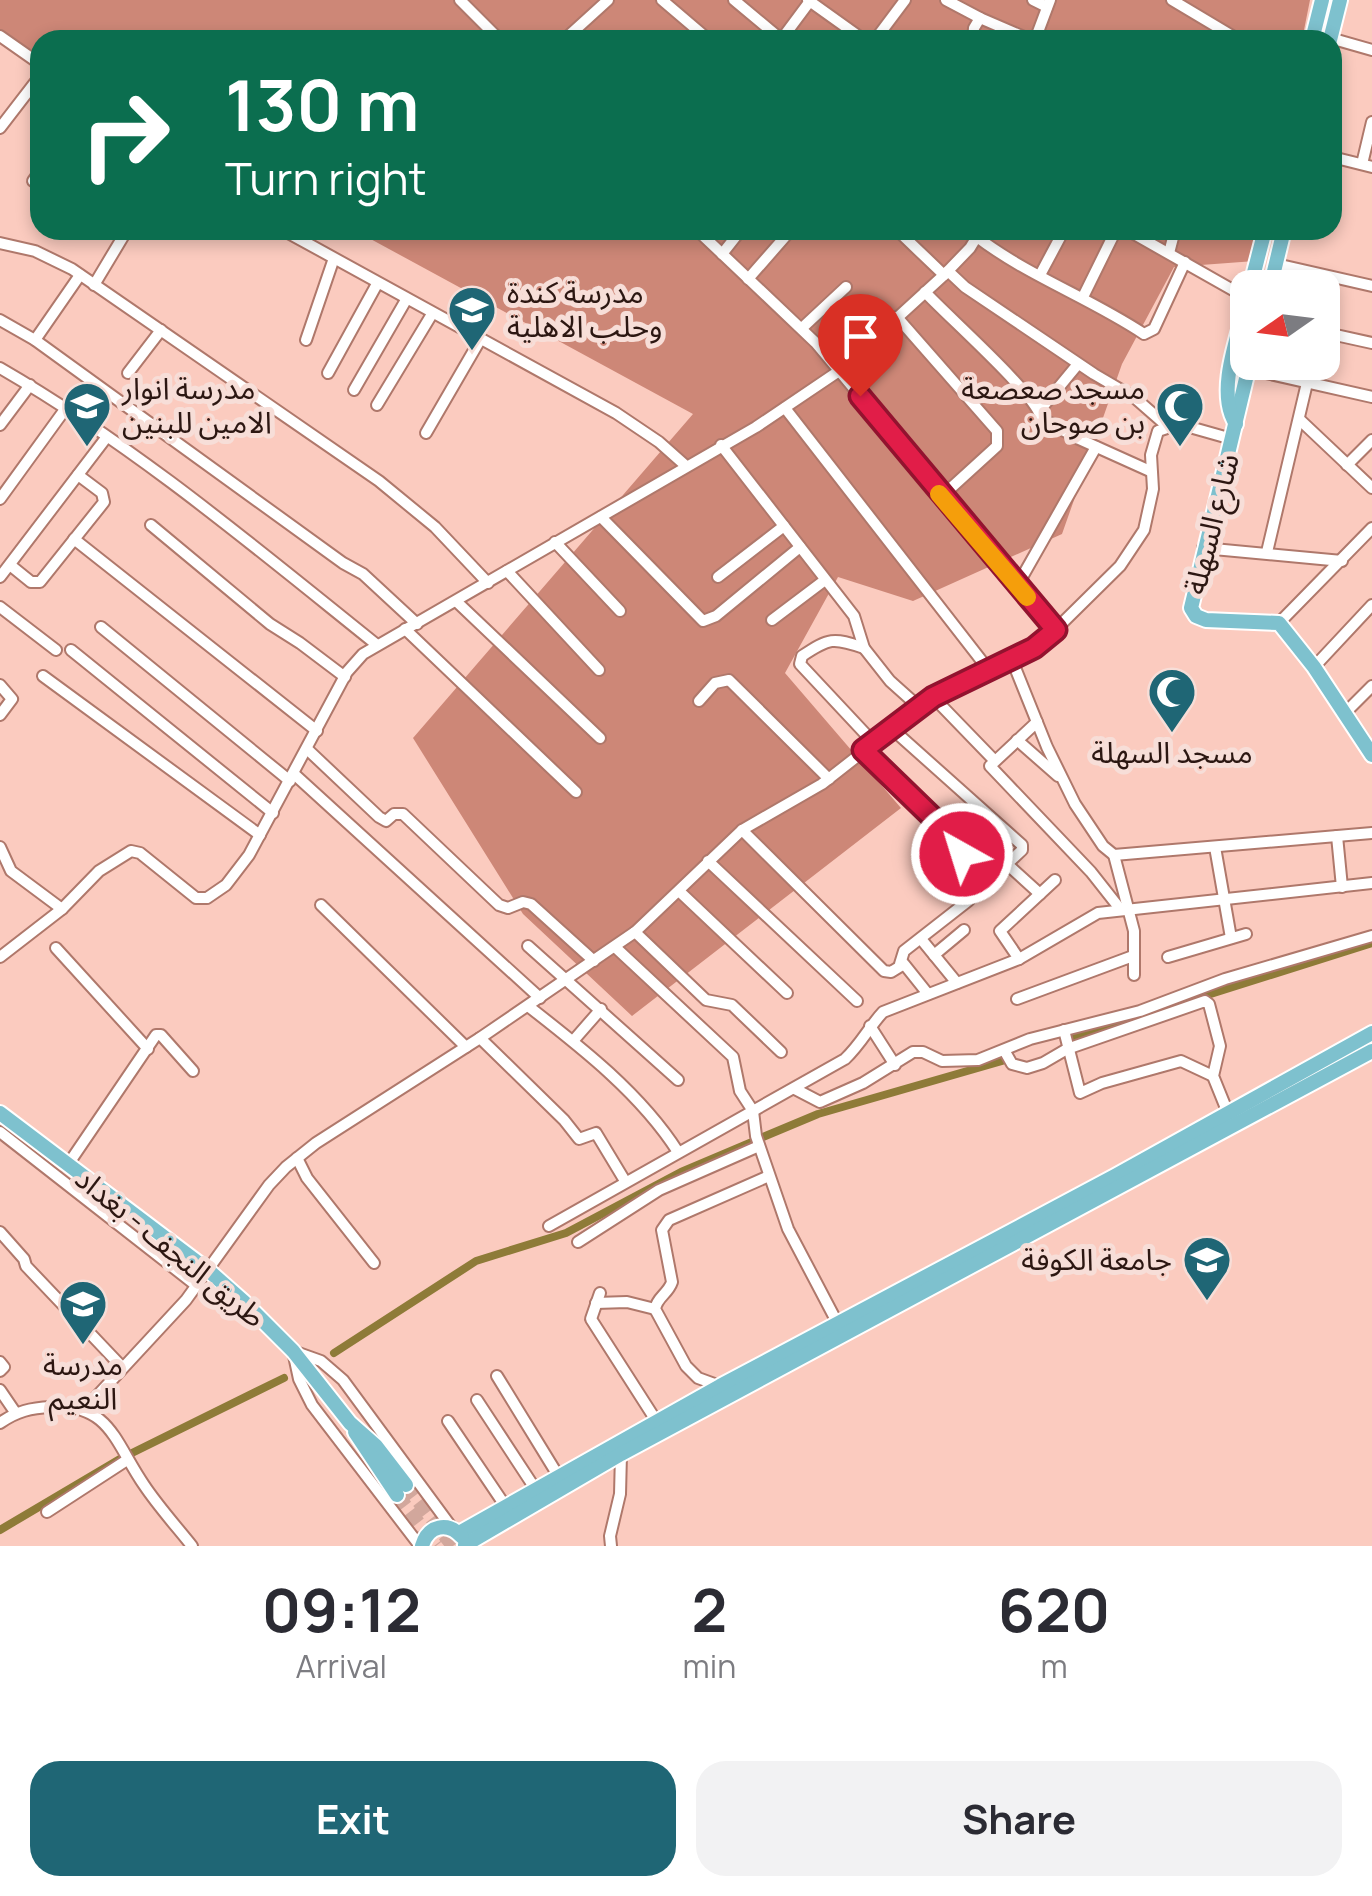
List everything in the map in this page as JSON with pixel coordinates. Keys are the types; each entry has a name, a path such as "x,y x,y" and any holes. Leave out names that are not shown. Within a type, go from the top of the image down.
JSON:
{"main road":[{"path":"1314,30 1322,0"},
{"path":"1332,30 1340,0"},
{"path":"1254,270 1262,240"},
{"path":"1274,270 1282,240"},
{"name":"شارع السهلة","path":"1230,373 1227,408 1234,431"},
{"name":"شارع السهلة","path":"1246,380 1191,608 1196,616 1206,620 1279,623"},
{"path":"1279,623 1314,667 1372,755"},
{"path":"460,1538 506,1507 696,1399 1372,1033"},
{"path":"421,1546 433,1529 460,1538 1372,1050"},
{"name":"طريق النجف - بغداد","path":"0,1113 209,1271 293,1351 401,1490"}],"street":[{"path":"460,0 490,30"},
{"path":"575,30 608,0"},
{"path":"662,0 697,30"},
{"path":"734,0 770,30"},
{"path":"789,30 809,0 850,30"},
{"path":"882,30 905,0"},
{"path":"946,0 1009,30"},
{"path":"1033,0 1048,3 1037,30"},
{"path":"1172,0 1222,30"},
{"path":"974,30 980,18"},
{"path":"0,36 30,57"},
{"path":"1342,42 1372,50"},
{"path":"0,128 30,89"},
{"path":"1342,159 1367,165 1372,122"},
{"path":"94,285 121,240"},
{"path":"300,240 616,413 686,466"},
{"path":"707,240 802,328 1056,630"},
{"path":"722,254 733,240"},
{"path":"748,279 781,240"},
{"path":"909,240 965,287 1135,398 1167,426"},
{"path":"0,957 62,909 99,871 130,851 140,854 196,898 207,898 226,885 260,835 344,677 363,654 785,408 839,370 946,273 974,240"},
{"path":"985,240 1006,259 1083,297 1144,334 1152,332 1185,262"},
{"path":"1040,274 1059,240"},
{"path":"1083,297 1111,240"},
{"path":"1145,240 1230,288"},
{"path":"1169,253 1172,240"},
{"path":"0,243 44,255 80,275 380,481 436,527 488,583"},
{"path":"306,340 334,260"},
{"path":"1276,264 1372,286"},
{"path":"35,340 80,275"},
{"path":"328,373 377,284"},
{"path":"802,328 846,287"},
{"path":"925,292 1040,410 1041,418 1150,471"},
{"path":"354,390 406,300"},
{"path":"377,405 432,314"},
{"path":"897,317 1000,439 941,497"},
{"path":"0,320 35,340 363,574 576,792"},
{"path":"128,373 161,330"},
{"path":"1340,336 1372,343"},
{"path":"426,433 480,340"},
{"path":"1040,410 1078,364"},
{"path":"0,368 66,408 200,505 377,645"},
{"path":"1300,380 1372,397"},
{"path":"1267,552 1307,382"},
{"path":"0,426 30,386"},
{"path":"0,499 66,408"},
{"path":"785,408 988,669"},
{"path":"1299,419 1372,488"},
{"path":"85,1409 197,1286 269,1185 297,1158 635,932 742,830 829,779 933,697 1012,660 1056,630 1120,566 1138,539 1149,514 1153,489 1150,471 1154,439 1167,426 1179,424 1234,431"},
{"path":"0,577 106,438"},
{"path":"1347,466 1372,440"},
{"path":"722,446 854,616 864,648 890,682 919,707"},
{"path":"1017,586 1096,447"},
{"path":"10,565 32,582 40,582 104,502 102,493 78,475"},
{"path":"601,517 703,621 716,616 800,547"},
{"path":"151,525 270,624 344,677"},
{"path":"718,577 784,526"},
{"path":"1279,623 1372,528"},
{"path":"74,540 317,730"},
{"path":"555,542 620,611"},
{"path":"1204,548 1342,561"},
{"path":"507,571 599,670"},
{"path":"772,620 824,580"},
{"path":"457,602 600,738"},
{"path":"1314,667 1372,605"},
{"path":"0,607 56,650"},
{"path":"101,628 292,778 540,998"},
{"path":"864,648 838,639 824,642 802,656 800,664 868,746 961,845 962,854 942,873"},
{"path":"70,650 272,812"},
{"path":"1012,660 1064,782 1090,829 1114,855 1134,931 1134,974"},
{"path":"43,676 260,835"},
{"path":"699,701 715,683 729,680 829,779"},
{"path":"0,685 12,699 0,715"},
{"path":"1344,714 1372,686"},
{"path":"933,697 994,760"},
{"path":"1038,722 990,766 1125,908"},
{"path":"742,830 884,972 890,972 900,964 901,954 922,940 1022,850 1022,844 892,728"},
{"path":"1017,740 1064,782"},
{"path":"308,749 379,817 386,820 402,814 499,906 531,904 594,961"},
{"path":"1114,855 1372,833"},
{"path":"1337,836 1342,888"},
{"path":"1215,846 1231,938"},
{"path":"0,847 12,870 62,909"},
{"path":"708,861 857,1001"},
{"path":"1007,864 1040,894"},
{"path":"1019,960 1000,931 1056,880"},
{"path":"550,1226 845,1059 862,1043 883,1012 1019,960 1098,913 1372,883"},
{"path":"680,892 787,993"},
{"path":"322,905 466,1047"},
{"path":"934,955 964,930"},
{"path":"635,932 706,1000 732,1004 780,1052"},
{"path":"1168,957 1246,934"},
{"path":"794,1089 820,1102 912,1052 923,1052 942,1061 978,1060 1064,1030 1140,1011 1225,978 1372,936"},
{"path":"922,940 957,983"},
{"path":"528,946 678,1080"},
{"path":"614,947 733,1057 740,1091 753,1111 759,1146 788,1229 838,1324"},
{"path":"56,948 148,1048"},
{"path":"1017,999 1133,956"},
{"path":"900,964 906,965 928,994"},
{"path":"1004,1050 1018,1068 1043,1063 1066,1049 1145,1024 1201,1000 1209,1004 1219,1036 1213,1076 1228,1113"},
{"path":"528,1006 658,1121 678,1152"},
{"path":"572,1041 601,1009"},
{"path":"870,1026 896,1064"},
{"path":"1064,1030 1080,1093 1181,1061 1213,1076"},
{"path":"67,1166 160,1034 192,1071"},
{"path":"480,1038 564,1120 579,1140 596,1133 625,1181"},
{"path":"0,1132 197,1286"},
{"path":"578,1242 659,1190 759,1146"},
{"path":"297,1158 306,1178 374,1264"},
{"path":"720,1386 698,1378 686,1366 655,1309 657,1300 672,1282 662,1230 670,1220 770,1176"},
{"path":"0,1232 26,1266 122,1368"},
{"path":"655,1309 598,1298 591,1320 657,1422"},
{"path":"293,1351 321,1361 344,1380 460,1538"},
{"path":"293,1351 299,1379 312,1405 421,1546"},
{"path":"0,1362 4,1367 0,1371"},
{"path":"498,1376 559,1478"},
{"path":"696,1399 698,1378"},
{"path":"0,1390 15,1412"},
{"path":"477,1400 536,1490"},
{"path":"0,1422 15,1412 67,1406 85,1409 110,1428 128,1460 192,1546"},
{"path":"448,1421 506,1507"},
{"path":"611,1546 620,1494 621,1454"},
{"path":"47,1512 128,1460"}],"shaded area":[{"path":"0,0 1310,0 1304,30 30,30 30,54 0,37"},
{"path":"372,240 1260,240 1255,261 1174,267 1122,364 1062,534 913,601 838,577 785,673 901,808 632,1016 523,914 413,738 693,414"}],"waterway":[{"path":"1071,1038 1372,943"},
{"path":"763,1137 818,1114 1002,1061"},
{"path":"334,1353 476,1261 566,1233 681,1172 752,1142"},
{"path":"132,1453 284,1378"},
{"path":"0,1530 120,1459"}],"tunnel":[{"path":"406,1485 453,1546"},
{"path":"397,1495 436,1546"}],"slow traffic":[{"path":"939,494 1027,597"}],"place":[{"name":"مدرسة كندة وحلب الاهلية","path":"472,352"},
{"name":"مدرسة انوار الامين للبنين","path":"87,448"},
{"name":"مسجد صعصعة بن صوحان","path":"1180,448"},
{"name":"مسجد السهلة","path":"1172,734"},
{"name":"جامعة الكوفة","path":"1207,1302"},
{"name":"مدرسة النعيم","path":"83,1346"}],"route":[{"path":"860,396 1056,630 1012,660 975,674 933,697 863,750 961,845 962,854"}]}
